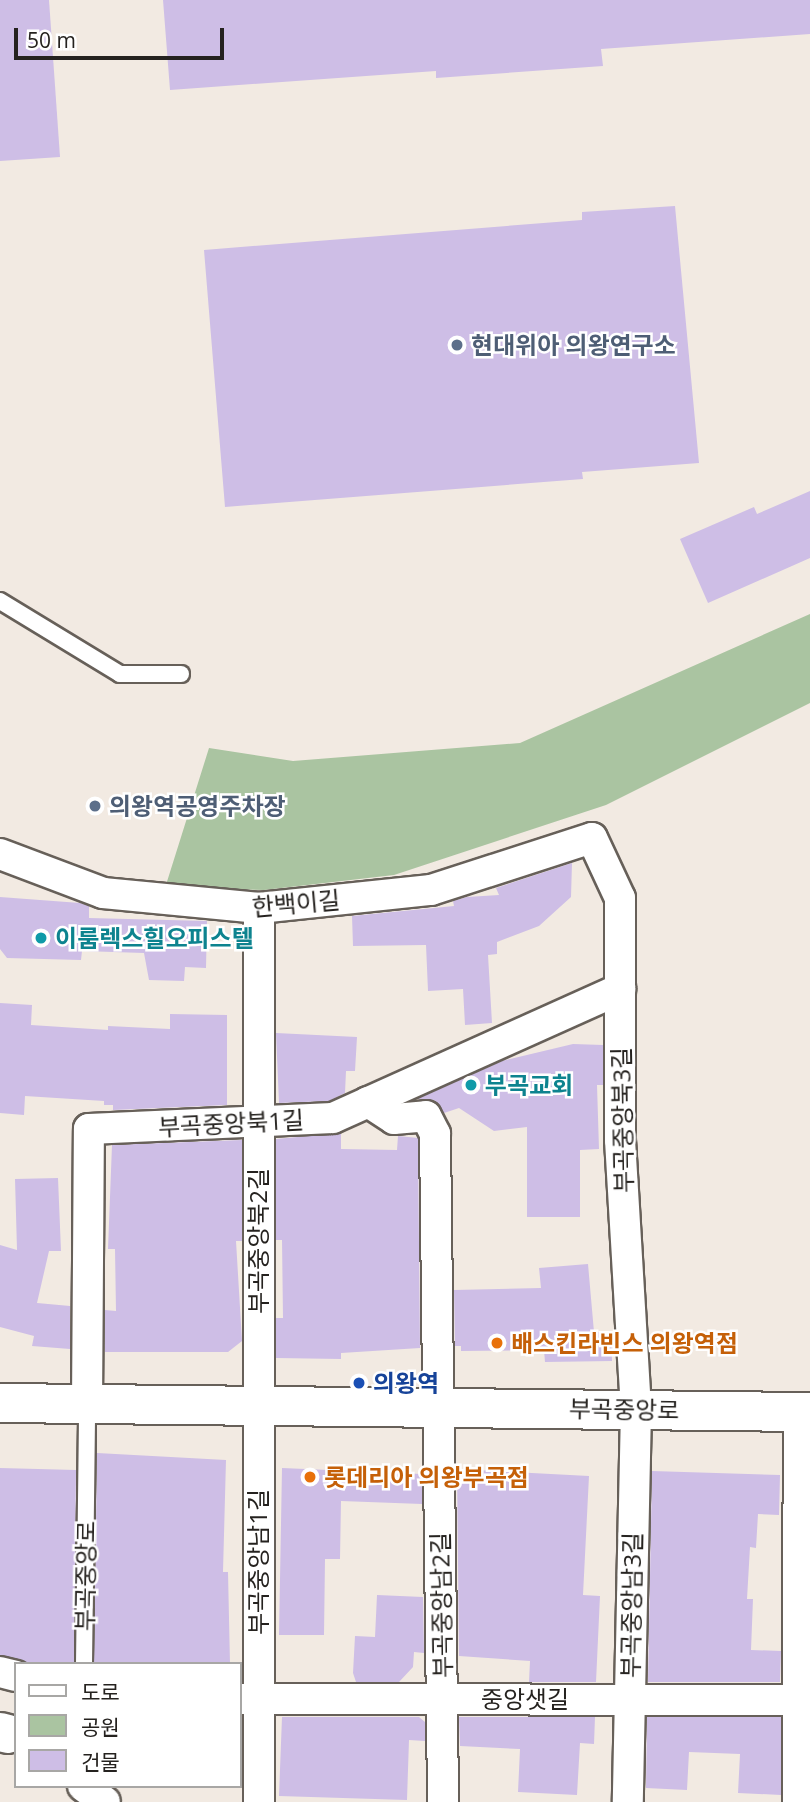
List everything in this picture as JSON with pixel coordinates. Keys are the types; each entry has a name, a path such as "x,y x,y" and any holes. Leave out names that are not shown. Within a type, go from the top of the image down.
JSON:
{"street":[{"name":"한백이길","path":"0,854 103,893 259,908 431,890 592,838"},
{"name":"부곡중앙북3길","path":"592,838 620,898 620,1140 636,1409"},
{"name":"부곡중앙북2길","path":"258,1406 259,908"},
{"name":"부곡중앙북1길","path":"86,1404 89,1129 333,1118 620,989"},
{"path":"368,1102 394,1119 426,1116 435,1134 438,1408"},
{"name":"부곡중앙로","path":"0,1403 804,1412"},
{"name":"부곡중앙남1길","path":"258,1406 249,1699 259,1802"},
{"name":"부곡중앙남2길","path":"438,1408 443,1802"},
{"name":"부곡중앙남3길","path":"628,1802 636,1409"},
{"path":"798,1802 804,1700 804,1412"},
{"name":"중앙샛길","path":"249,1699 804,1700"},
{"path":"86,1788 106,1802"}],"lane":[{"path":"0,601 120,674 181,674"},
{"name":"부곡중앙로","path":"84,1662 86,1404"}],"green space":[{"path":"810,614 810,703 606,805 394,875 264,890 165,888 209,748 293,761 520,743"}],"building":[{"path":"0,0 49,0 60,157 0,161"},
{"path":"163,0 810,0 810,34 601,49 603,66 436,78 436,71 170,90"},
{"path":"675,206 699,463 582,472 583,479 225,507 204,250 582,220 582,212"},
{"path":"810,491 810,558 708,603 680,539 754,507 757,514"},
{"path":"572,863 571,897 539,926 497,942 497,954 488,955 492,1023 465,1025 463,989 428,991 426,945 353,946 352,916 454,906 453,901 467,897 499,895 496,888"},
{"path":"0,897 80,903 89,906 89,918 207,921 206,968 185,967 184,981 149,980 144,953 82,951 81,960 7,958 0,949"},
{"path":"0,1003 32,1005 31,1025 108,1030 108,1026 170,1029 170,1014 227,1015 227,1105 113,1110 113,1105 104,1105 104,1101 25,1096 24,1115 0,1113"},
{"path":"276,1033 357,1037 355,1071 346,1071 345,1093 329,1101 279,1103"},
{"path":"573,1044 603,1045 603,1085 597,1085 599,1149 580,1150 580,1217 527,1217 527,1127 494,1131 459,1108 444,1113 434,1100 417,1099 502,1061"},
{"path":"341,1133 341,1149 397,1150 398,1136 418,1138 420,1348 341,1353 341,1359 276,1358 276,1318 283,1318 282,1240 276,1240 276,1139"},
{"path":"242,1140 242,1241 236,1241 242,1341 228,1352 105,1352 105,1310 116,1311 115,1249 108,1249 112,1145"},
{"path":"58,1178 61,1251 49,1251 37,1303 70,1306 70,1349 32,1346 34,1336 0,1327 0,1245 17,1250 15,1179"},
{"path":"588,1264 594,1332 611,1332 612,1361 545,1362 544,1350 461,1351 461,1346 455,1346 454,1290 541,1288 539,1268"},
{"path":"97,1453 226,1460 223,1572 228,1572 230,1662 94,1662"},
{"path":"0,1468 76,1470 74,1662 22,1662 0,1655"},
{"path":"282,1468 422,1474 422,1504 341,1501 340,1559 325,1559 324,1635 279,1635"},
{"path":"457,1469 589,1476 583,1595 600,1596 596,1682 529,1682 530,1661 459,1656"},
{"path":"652,1471 780,1475 779,1515 758,1514 756,1548 750,1547 747,1599 753,1599 751,1650 781,1651 780,1682 648,1682"},
{"path":"377,1595 423,1597 424,1653 414,1652 413,1667 399,1682 356,1682 353,1673 355,1636 375,1637"},
{"path":"282,1717 419,1717 425,1722 425,1741 409,1740 407,1800 279,1796"},
{"path":"459,1717 595,1717 594,1744 580,1743 577,1795 518,1792 520,1749 460,1746"},
{"path":"647,1717 781,1717 781,1795 738,1793 740,1754 689,1752 687,1790 646,1788"}],"place":[{"name":"현대위아 의왕연구소","path":"457,345"},
{"name":"의왕역공영주차장","path":"95,806"},
{"name":"이룸렉스힐오피스텔","path":"41,938"},
{"name":"부곡교회","path":"471,1085"},
{"name":"배스킨라빈스 의왕역점","path":"497,1343"},
{"name":"의왕역","path":"359,1383"},
{"name":"롯데리아 의왕부곡점","path":"310,1477"}]}
